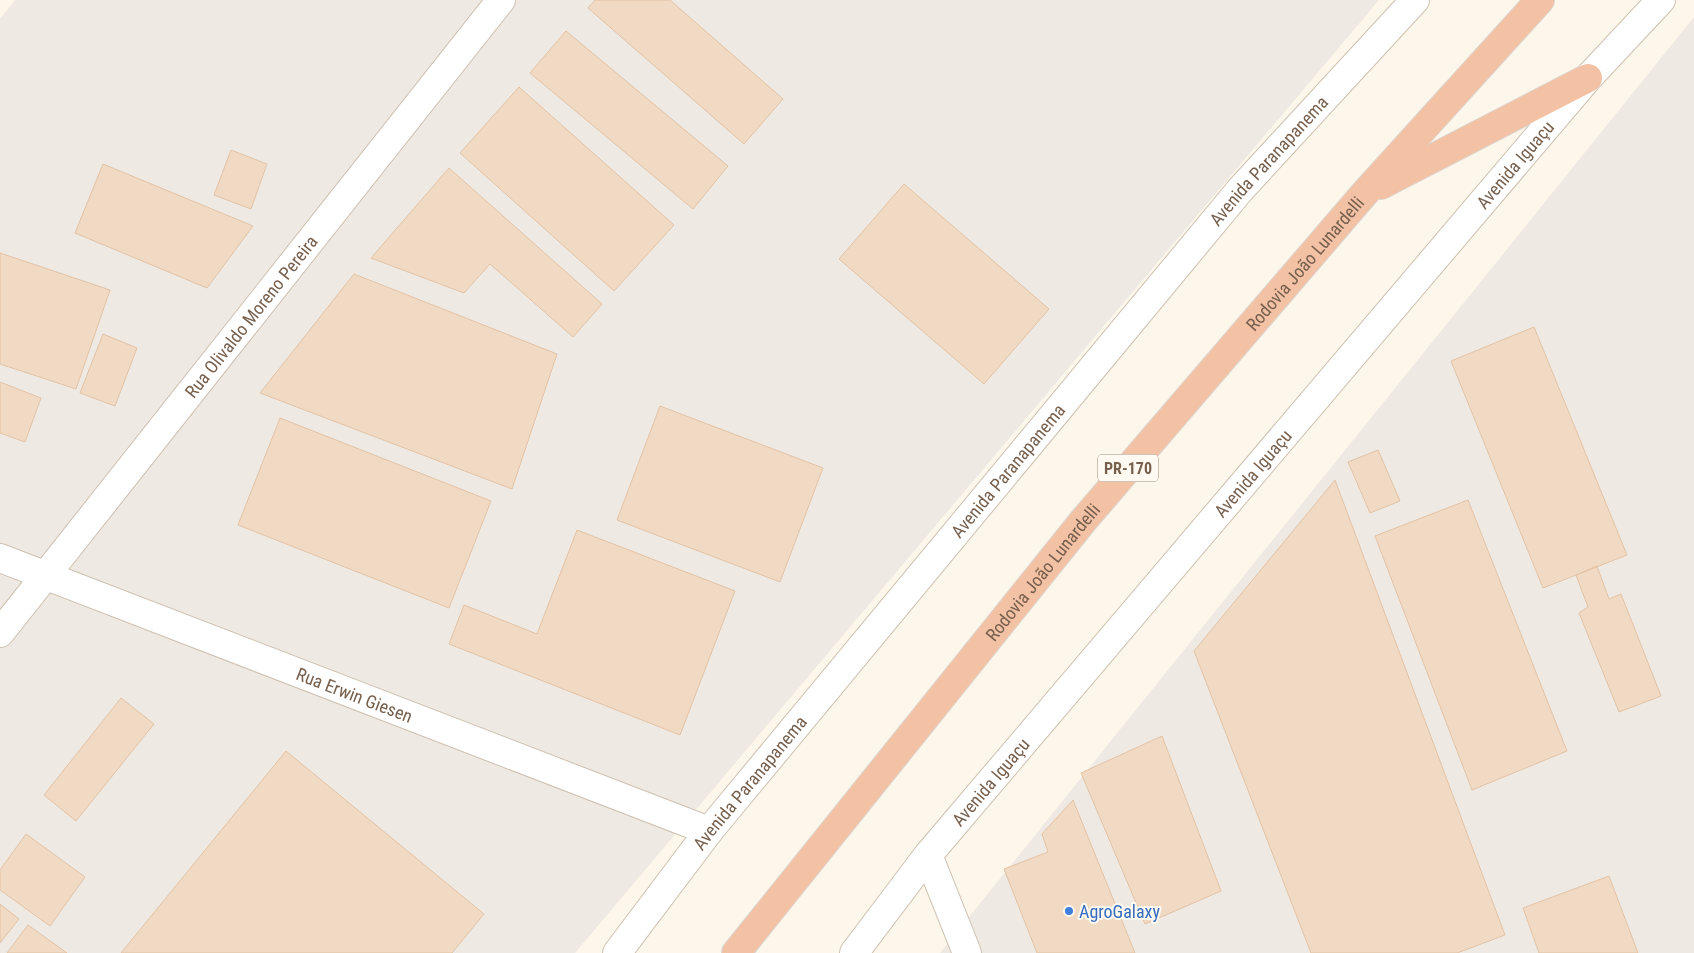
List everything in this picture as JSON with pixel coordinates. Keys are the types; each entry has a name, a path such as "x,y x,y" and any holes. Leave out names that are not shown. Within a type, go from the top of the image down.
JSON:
{"highway":[{"name":"Rodovia João Lunardelli","path":"736,953 1083,521 1364,194 1540,0"},
{"path":"1364,194 1588,78"}],"street":[{"name":"Rua Olivaldo Moreno Pereira","path":"0,633 501,0"},
{"name":"Avenida Paranapanema","path":"617,953 709,831 1240,190 1415,0"},
{"name":"Avenida Iguaçu","path":"854,953 928,856 1588,78 1661,0"},
{"name":"Rua Erwin Giesen","path":"0,558 709,831"},
{"path":"928,856 967,953"}],"shaded area":[{"path":"15,0 1379,0 575,953 0,953 0,19"},
{"path":"1694,17 1694,953 940,953"}],"building":[{"path":"595,0 670,0 783,99 744,144 588,8"},
{"path":"566,31 728,166 693,209 530,73"},
{"path":"519,87 674,225 614,291 460,153"},
{"path":"231,150 267,164 251,209 214,195"},
{"path":"103,164 253,226 207,288 75,233"},
{"path":"449,168 602,304 573,337 490,264 464,293 371,258"},
{"path":"904,184 1049,309 984,384 839,259"},
{"path":"0,253 110,290 76,389 0,364"},
{"path":"354,274 557,354 512,489 260,393"},
{"path":"1534,327 1627,555 1543,588 1451,361"},
{"path":"103,334 137,348 115,406 80,393"},
{"path":"0,382 41,398 25,442 0,433"},
{"path":"660,406 823,468 780,582 617,520"},
{"path":"280,418 491,501 449,608 238,525"},
{"path":"1378,450 1400,501 1370,513 1348,462"},
{"path":"1335,480 1505,935 1457,953 1311,953 1194,651"},
{"path":"1468,500 1567,751 1472,790 1375,536"},
{"path":"577,530 735,591 680,735 449,644 464,605 537,634"},
{"path":"1597,566 1609,599 1621,594 1661,696 1619,712 1579,613 1588,607 1576,575"},
{"path":"121,698 154,724 76,821 44,795"},
{"path":"1162,736 1221,891 1145,924 1081,773"},
{"path":"286,751 484,914 452,953 121,953"},
{"name":"AgroGalaxy","path":"1073,800 1135,953 1037,953 1004,869 1048,852 1042,834"},
{"path":"26,834 85,877 50,926 0,890 0,870"},
{"path":"1609,876 1638,953 1539,953 1523,908"},
{"path":"0,904 19,919 0,943"},
{"path":"28,925 67,953 7,953"}],"place":[{"name":"AgroGalaxy","path":"1069,911"}]}
